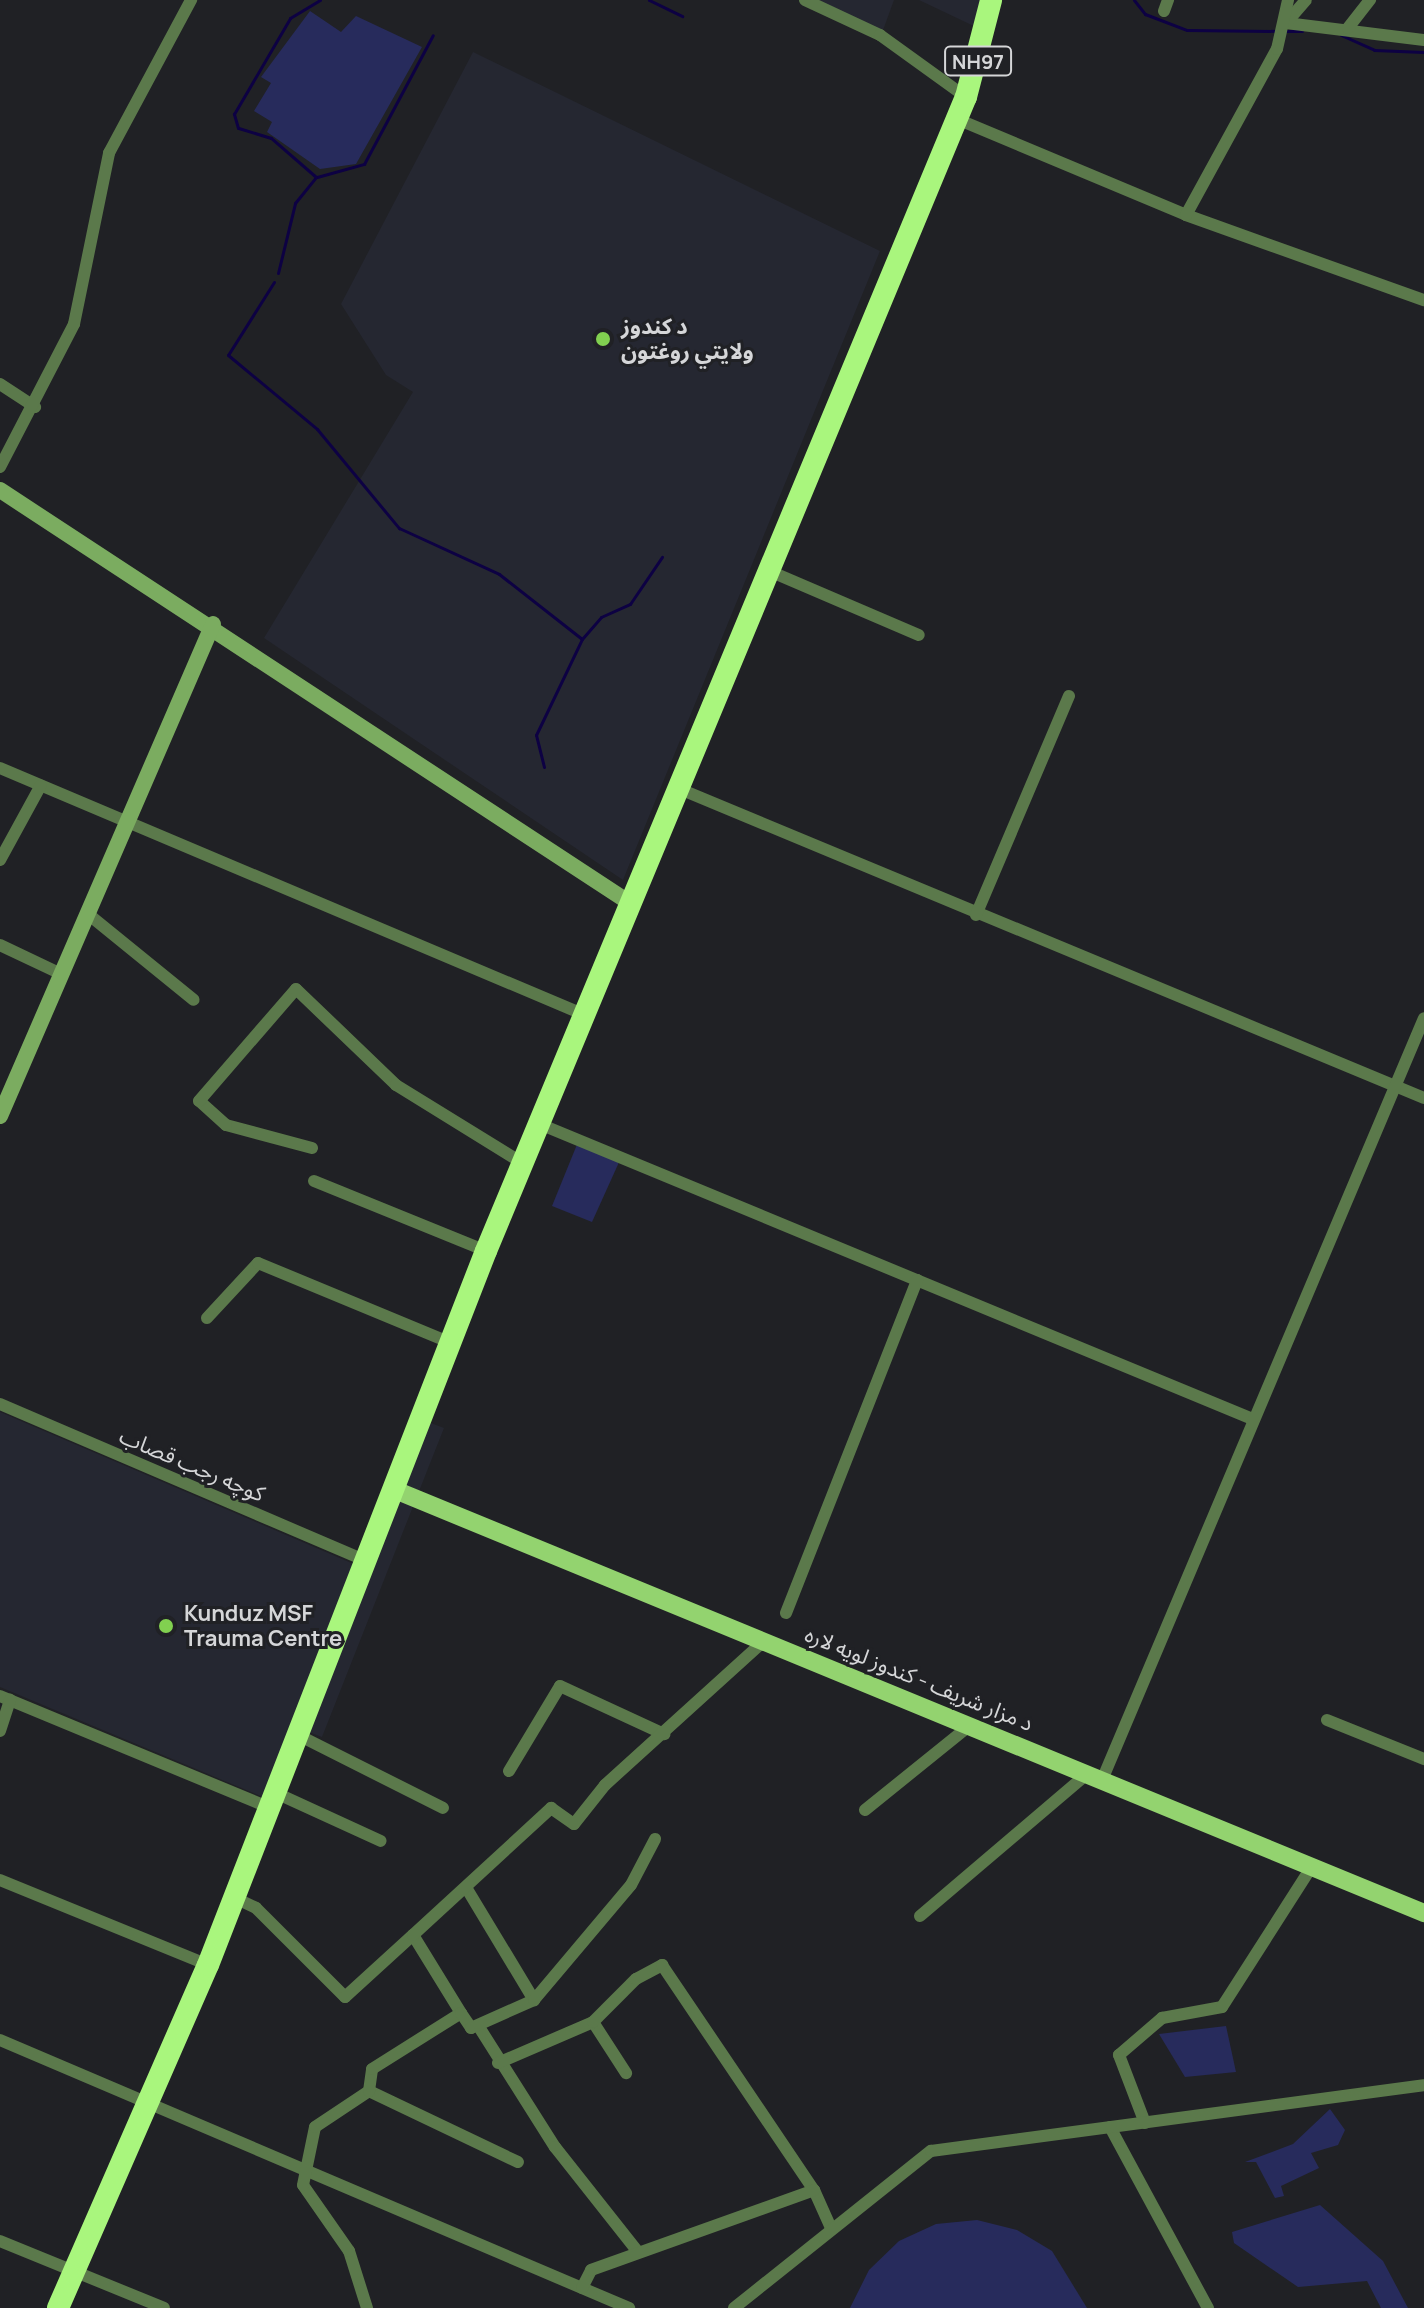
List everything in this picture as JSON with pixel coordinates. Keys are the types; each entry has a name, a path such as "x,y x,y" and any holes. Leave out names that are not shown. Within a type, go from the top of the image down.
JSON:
{"highway":[{"name":"NH97","path":"957,119 966,97 991,0"},
{"path":"58,2308 208,1965 369,1562 486,1251 587,1016 764,568 957,119"}],"main road":[{"name":"د مزار شریف - کندوز لویه لاره","path":"395,1490 1424,1913"}],"street":[{"path":"0,467 35,407 83,298 97,184 109,153 191,0"},
{"path":"805,0 880,35 966,97"},
{"path":"1286,23 1288,0"},
{"path":"1186,215 1286,23 1306,0"},
{"path":"1348,28 1370,0"},
{"path":"1286,23 1348,28 1374,38 1424,40"},
{"path":"957,119 1186,215 1424,300"},
{"path":"0,384 35,407"},
{"path":"0,490 213,624 630,903"},
{"path":"764,568 919,635"},
{"path":"0,1116 213,624"},
{"path":"976,915 1069,696"},
{"path":"0,768 587,1016"},
{"path":"0,860 41,785"},
{"path":"675,787 976,915 1424,1098"},
{"path":"88,914 194,1000"},
{"path":"0,945 61,974"},
{"path":"312,1148 226,1125 199,1101 296,989 396,1085 524,1164"},
{"path":"920,1916 1095,1777 1391,1085 1424,1018"},
{"path":"542,1125 1250,1418"},
{"path":"314,1181 486,1251"},
{"path":"207,1318 258,1263 451,1343"},
{"path":"786,1613 917,1280"},
{"name":"کوچه رجب قصاب","path":"0,1404 369,1562"},
{"path":"235,1898 256,1908 345,1997 467,1889 551,1808 574,1824 764,1641"},
{"path":"509,1771 560,1686 664,1734"},
{"path":"0,1731 5,1698 381,1841"},
{"path":"1327,1720 1424,1759"},
{"path":"865,1810 969,1726"},
{"path":"300,1736 443,1808"},
{"path":"413,1935 471,2028 479,2027 534,2000 631,1885 655,1839"},
{"path":"1145,2123 1119,2055 1162,2018 1222,2007 1312,1866"},
{"path":"0,1880 208,1965"},
{"path":"467,1889 534,2000"},
{"path":"498,2063 593,2022 636,1979 667,1968 814,2190 831,2228"},
{"path":"367,2308 349,2251 303,2185 315,2127 369,2091 372,2069 461,2013"},
{"path":"593,2022 626,2073"},
{"path":"479,2027 498,2063 637,2251"},
{"path":"0,2040 629,2308"},
{"path":"740,2308 831,2228 931,2151 1424,2085"},
{"path":"369,2091 518,2162"},
{"path":"1110,2127 1208,2308"},
{"path":"582,2288 591,2270 814,2190"},
{"path":"0,2241 164,2308"}],"shaded area":[{"path":"818,0 894,0 882,33"},
{"path":"919,0 987,0 980,29"},
{"path":"310,11 341,32 356,16 422,47 356,164 320,169 267,132 272,122 254,111 271,83 261,77"},
{"path":"473,52 880,251 623,880 264,638 413,392 386,375 341,304"},
{"path":"578,1142 620,1160 592,1222 552,1206"},
{"name":"Kunduz MSF Trauma Centre","path":"0,1412 356,1565 415,1417 444,1428 322,1737 293,1726 263,1797 0,1687"},
{"path":"1226,2026 1236,2072 1185,2077 1159,2034"},
{"path":"1330,2109 1345,2130 1338,2145 1311,2153 1319,2168 1281,2186 1284,2196 1275,2198 1256,2162 1245,2162 1293,2144"},
{"path":"1320,2205 1383,2261 1408,2308 1381,2308 1367,2281 1298,2287 1234,2243 1232,2232"},
{"path":"977,2220 1017,2230 1052,2251 1087,2308 850,2308 869,2270 899,2241 936,2224"}],"waterway":[{"path":"278,273 295,203 316,177 271,138 238,128 234,114 290,18 320,0"},
{"path":"649,0 682,16"},
{"path":"1134,0 1145,14 1187,30 1278,31"},
{"path":"1285,31 1302,31"},
{"path":"317,177 364,164 433,35"},
{"path":"1341,35 1374,50 1424,52"},
{"path":"274,282 228,355 317,429 399,528 499,574 582,639"},
{"path":"544,767 536,735 582,639 601,617 630,604 662,557"}],"place":[{"name":"د کندوز ولایتي روغتون","path":"603,339"},
{"name":"Kunduz MSF Trauma Centre","path":"166,1626"}]}
